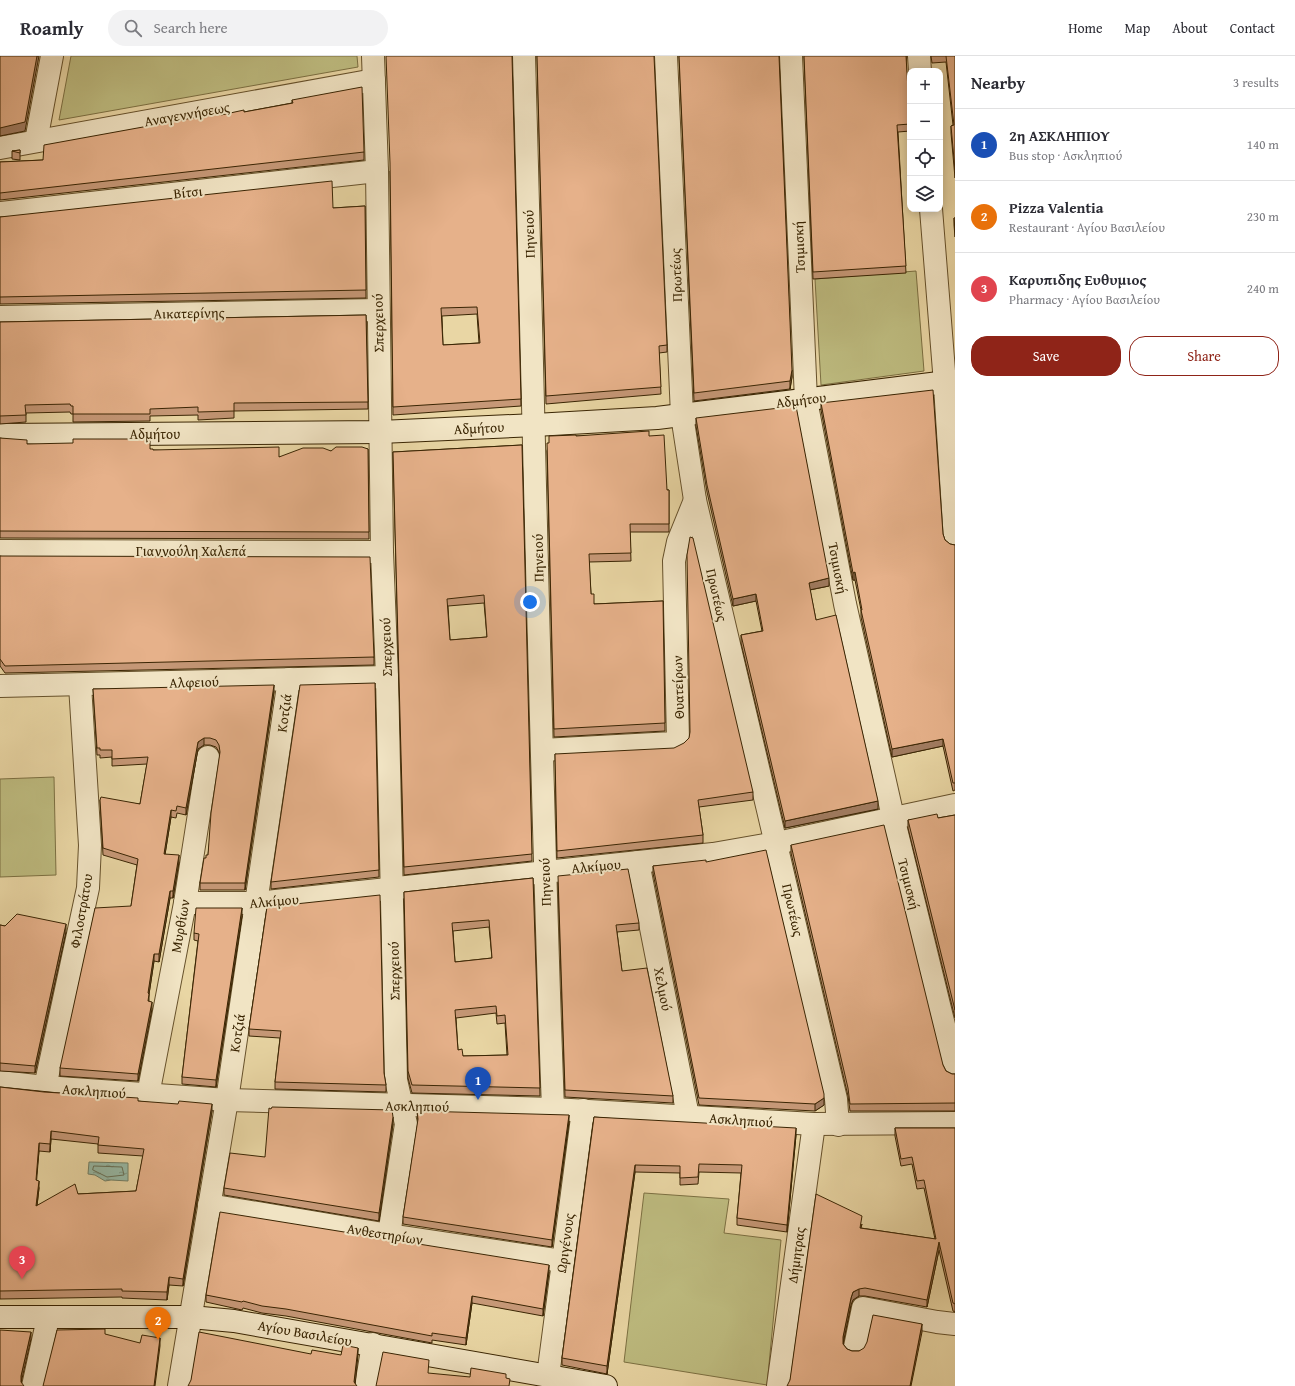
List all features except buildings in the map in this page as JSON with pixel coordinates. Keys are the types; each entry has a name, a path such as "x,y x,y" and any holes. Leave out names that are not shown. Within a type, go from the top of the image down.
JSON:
{"street":[{"path":"36,141 52,56"},
{"name":"Σπερχειού","path":"373,56 377,171 382,552 387,677 396,1080 406,1124 389,1236"},
{"name":"Πηνειού","path":"524,56 535,425 544,871 553,1108"},
{"name":"Πρωτέως","path":"666,56 682,415 695,500 777,843 836,1100 838,1125"},
{"name":"Τσιμισκή","path":"791,56 806,400 845,604 893,817 955,1070"},
{"path":"919,56 920,68"},
{"name":"Αναγεννήσεως","path":"0,148 374,80"},
{"name":"Βίτσι","path":"0,213 377,171"},
{"path":"931,212 950,382 955,540"},
{"name":"Αικατερίνης","path":"0,317 378,310"},
{"name":"Αδμήτου","path":"0,435 380,432 535,425 682,415 950,382"},
{"name":"Θυατείρων","path":"542,750 673,743 678,740 674,561 678,542 695,500"},
{"name":"Γιαννούλη Χαλεπά","path":"0,551 382,552"},
{"name":"Αλφειού","path":"0,686 387,677"},
{"name":"Κοτζιά","path":"178,1386 227,1100 289,679"},
{"name":"Φιλοστράτου","path":"45,1087 88,888 90,845 80,685"},
{"name":"Μυρθίων","path":"148,1095 185,903 208,757"},
{"name":"Αλκίμου","path":"185,903 257,904 544,871 713,854 777,843 893,817 955,805"},
{"name":"Χελμού","path":"638,862 688,1116"},
{"name":"Ασκληπιού","path":"0,1082 45,1087 227,1100 403,1106 553,1108 838,1125 955,1123"},
{"name":"Ωριγένους","path":"548,1376 583,1110"},
{"name":"Δήμητρας","path":"778,1386 814,1124"},
{"name":"Ανθεστηρίων","path":"209,1205 389,1236 562,1261"},
{"path":"854,1347 863,1308 955,1324"},
{"name":"Αγίου Βασιλείου","path":"0,1317 191,1317 234,1320 606,1386"},
{"path":"33,1386 48,1318"},
{"path":"366,1386 372,1344"}],"shaded area":[{"path":"71,56 357,56 358,67 59,120"},
{"path":"916,271 924,371 821,385 815,279"},
{"path":"54,777 56,875 0,877 0,779"},
{"path":"644,1193 729,1199 724,1233 781,1240 767,1385 624,1362"}],"water":[{"path":"89,1162 128,1163 128,1181 105,1181 95,1175 88,1174"}],"place":[{"name":"2η ΑΣΚΛΗΠΙΟΥ","path":"478,1100"},
{"name":"Καρυπιδης Ευθυμιος","path":"22,1279"},
{"name":"Pizza Valentia","path":"158,1340"}]}
